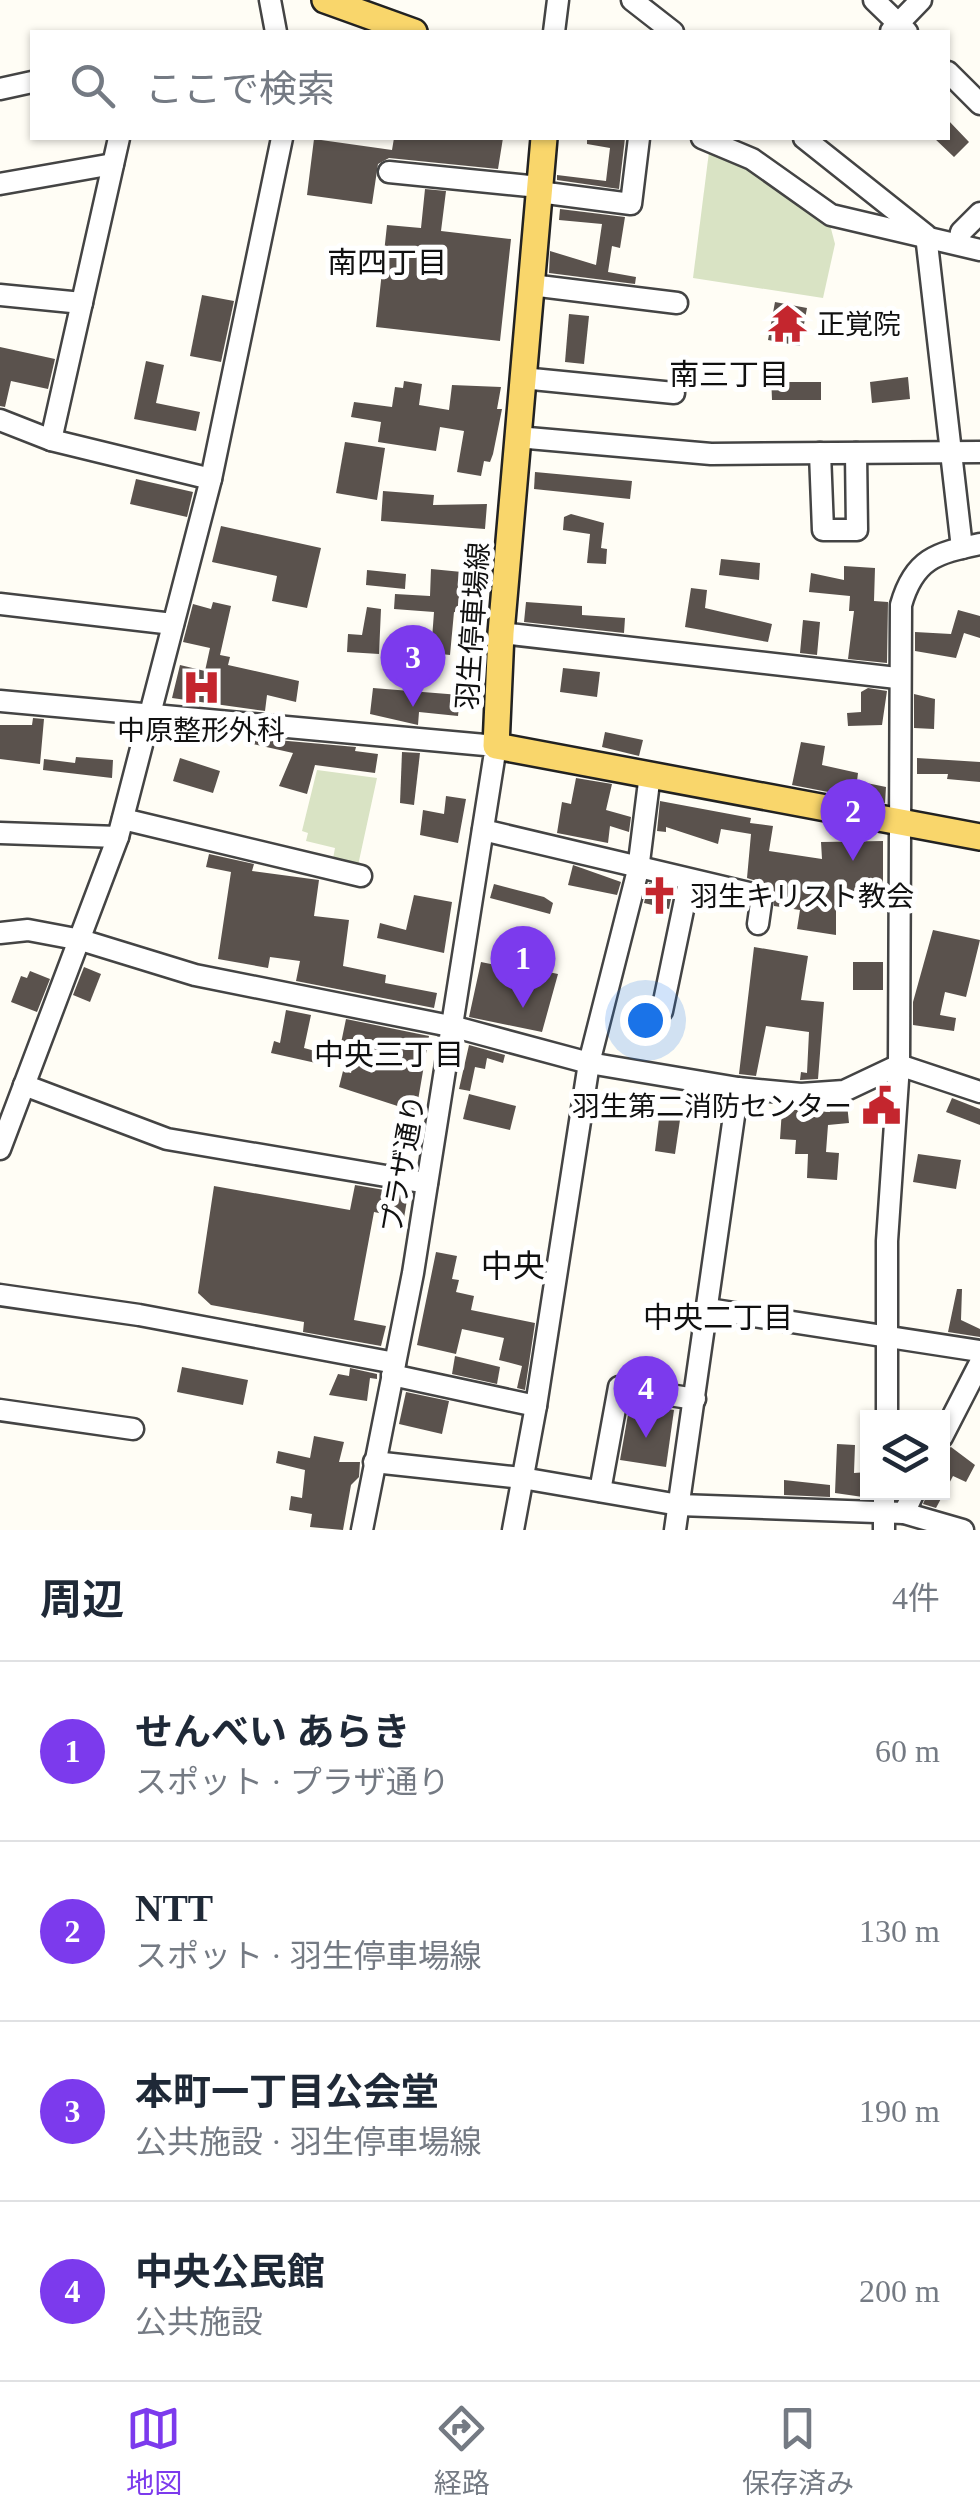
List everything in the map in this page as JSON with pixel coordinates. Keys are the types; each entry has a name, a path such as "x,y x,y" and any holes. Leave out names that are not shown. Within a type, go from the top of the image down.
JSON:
{"main road":[{"path":"333,2 409,30"},
{"name":"羽生停車場線","path":"544,140 501,633 496,746 979,843"}],"street":[{"path":"270,0 276,30"},
{"path":"554,30 558,0"},
{"path":"632,0 670,30"},
{"path":"874,0 898,29 920,0"},
{"path":"950,73 976,91"},
{"path":"0,89 30,82"},
{"path":"50,440 119,140"},
{"path":"0,1149 82,940 121,828 211,479 282,140"},
{"path":"388,172 631,204 639,140"},
{"path":"707,140 752,159 830,214 980,250"},
{"path":"806,140 926,236 948,453 971,546 940,554 908,579 900,605 897,678 903,825 899,1065 887,1242 887,1410"},
{"path":"0,184 113,164"},
{"path":"959,244 961,232 980,213"},
{"path":"530,286 677,304"},
{"path":"0,295 82,303"},
{"path":"522,378 674,393"},
{"path":"0,420 50,440 211,479"},
{"path":"517,437 710,454 980,452"},
{"path":"820,453 823,530 857,530 856,453"},
{"path":"0,604 173,624"},
{"path":"501,633 897,678"},
{"path":"0,702 496,746"},
{"name":"プラザ通り","path":"362,1530 455,1026 496,746"},
{"path":"512,1530 536,1406 589,1062 638,870 650,774"},
{"path":"0,833 121,828 361,876"},
{"path":"483,830 638,870 762,896 758,924"},
{"path":"662,1011 689,881"},
{"path":"0,933 28,930 82,940 195,975 455,1026 589,1062 738,1088 801,1094 844,1091 899,1065 980,1092"},
{"path":"24,1085 167,1139 427,1183"},
{"path":"675,1530 738,1088"},
{"path":"0,1295 139,1315 394,1369 536,1406"},
{"path":"708,1309 980,1351"},
{"path":"950,1422 977,1375"},
{"path":"600,1491 619,1387 695,1399"},
{"path":"0,1410 133,1429"},
{"path":"374,1462 522,1478 679,1505 889,1512 963,1530"}],"green space":[{"path":"710,144 749,163 829,221 835,244 823,298 693,278"},
{"path":"317,770 377,778 357,870 332,864 335,848 306,841 308,833 302,831"}],"building":[{"path":"950,122 969,142 954,157 936,140 950,140"},
{"path":"314,140 392,150 394,140 503,140 498,169 389,158 378,164 372,204 307,195"},
{"path":"587,140 625,140 619,189 557,180 557,175 606,181 610,148 587,144"},
{"path":"425,189 446,191 441,231 511,239 500,341 376,327 387,225 421,228"},
{"path":"560,209 625,217 620,248 612,246 608,272 636,277 635,284 549,273 550,251 596,265 602,224 559,220"},
{"path":"202,295 234,301 221,362 190,356"},
{"path":"775,302 807,308 800,346 768,340"},
{"path":"569,314 589,316 584,364 565,362"},
{"path":"0,347 55,359 48,389 11,381 5,407 0,406"},
{"path":"146,361 164,365 156,403 200,412 196,431 134,419"},
{"path":"771,375 788,375 788,382 821,382 821,400 772,400"},
{"path":"908,377 910,399 872,403 870,382"},
{"path":"404,381 422,384 419,405 449,410 452,385 501,387 497,409 502,409 493,454 490,462 484,461 481,476 457,472 464,431 440,427 436,451 378,442 381,422 351,417 354,402 392,407 395,387 403,388"},
{"path":"345,442 385,448 377,500 336,493"},
{"path":"535,472 632,481 630,499 534,489"},
{"path":"136,479 193,492 187,517 130,504"},
{"path":"383,491 434,495 433,505 487,504 485,529 381,521"},
{"path":"571,514 604,523 601,548 607,549 606,564 587,563 590,534 563,530 564,517"},
{"path":"221,526 321,548 307,608 272,601 277,576 212,562"},
{"path":"721,559 760,563 759,580 719,575"},
{"path":"844,566 875,568 874,601 888,602 887,663 848,659 854,611 849,611 850,596 809,592 811,573 844,580"},
{"path":"431,569 462,572 462,613 454,612 450,655 403,650 405,636 432,639 434,612 394,609 395,594 430,596"},
{"path":"367,570 406,574 405,589 366,585"},
{"path":"691,588 707,590 705,608 772,624 768,642 685,627"},
{"path":"213,602 231,606 220,655 230,657 228,665 299,681 296,702 267,695 265,711 172,698 180,665 205,671 210,648 183,642 193,604 211,609"},
{"path":"526,602 582,606 582,615 625,618 624,633 524,622"},
{"path":"367,607 381,609 379,654 347,652 348,634 362,635"},
{"path":"958,610 980,616 980,638 964,633 956,658 915,651 915,632 951,634"},
{"path":"803,620 820,622 817,655 800,653"},
{"path":"563,668 600,672 597,697 560,692"},
{"path":"373,688 460,695 458,716 419,712 418,725 370,714"},
{"path":"868,688 887,691 882,725 848,726 847,713 861,712 861,692"},
{"path":"914,694 935,699 934,729 914,728"},
{"path":"33,718 44,719 40,764 0,759 0,725 32,725"},
{"path":"605,732 643,740 639,756 602,747"},
{"path":"244,737 356,747 355,751 378,754 375,773 315,765 307,794 279,786 293,753 244,742"},
{"path":"801,742 825,746 822,765 858,773 857,781 886,787 885,803 792,785"},
{"path":"402,752 420,753 414,805 400,803"},
{"path":"76,757 113,760 112,778 43,770 44,759 75,763"},
{"path":"180,758 220,771 213,793 173,781"},
{"path":"917,758 980,762 980,782 947,779 948,774 917,774"},
{"path":"576,778 612,784 606,810 631,817 629,832 610,826 608,843 557,833 562,802 571,804"},
{"path":"446,796 466,799 458,843 420,835 423,810 444,814"},
{"path":"660,801 751,818 750,823 773,826 769,851 822,859 821,842 883,841 883,892 836,891 836,935 797,929 800,910 774,906 772,886 747,878 751,834 721,829 718,844 666,827 666,832 657,831"},
{"path":"209,854 254,864 252,871 319,880 314,916 349,920 343,966 386,975 385,983 437,993 434,1008 296,981 300,961 270,957 268,968 218,959 231,872 206,867"},
{"path":"573,865 621,882 617,895 568,885"},
{"path":"649,883 673,889 669,909 644,903"},
{"path":"494,884 544,897 553,903 550,914 490,898"},
{"path":"414,895 452,902 444,953 377,938 380,923 406,930"},
{"path":"933,930 980,940 966,997 945,992 940,1015 956,1018 954,1031 913,1025 913,1002"},
{"path":"754,947 808,956 801,1000 824,1002 818,1079 800,1080 801,1072 807,1073 809,1032 766,1026 756,1076 739,1074"},
{"path":"481,962 519,970 518,977 541,983 544,971 558,974 542,1032 469,1017"},
{"path":"853,962 883,962 883,990 853,990"},
{"path":"84,967 101,974 90,1002 73,995"},
{"path":"30,971 50,979 37,1012 11,1002 21,976 27,978"},
{"path":"286,1010 311,1015 304,1048 319,1052 316,1063 271,1053 274,1041 280,1043"},
{"path":"346,1019 429,1036 416,1112 339,1087 343,1071 351,1073 356,1053 340,1048"},
{"path":"469,1045 505,1055 503,1063 487,1058 485,1069 475,1067 470,1091 459,1089"},
{"path":"469,1094 516,1106 510,1130 463,1119"},
{"path":"952,1098 980,1109 980,1125 946,1112"},
{"path":"847,1104 849,1123 828,1125 826,1152 839,1153 837,1180 807,1178 808,1154 795,1154 796,1140 780,1139 782,1109 830,1112 829,1106"},
{"path":"660,1110 681,1113 675,1154 655,1151"},
{"path":"918,1154 961,1160 956,1189 913,1182"},
{"path":"355,1185 408,1194 404,1218 374,1212 354,1320 386,1326 381,1346 303,1332 304,1322 211,1305 198,1293 214,1186 350,1210"},
{"path":"436,1252 457,1256 452,1279 459,1280 456,1292 474,1296 471,1310 535,1323 525,1390 517,1388 522,1366 499,1360 504,1338 462,1329 456,1354 417,1345"},
{"path":"957,1289 962,1289 961,1320 980,1329 980,1337 948,1332"},
{"path":"455,1356 500,1367 497,1384 452,1374"},
{"path":"182,1367 248,1380 243,1405 177,1392"},
{"path":"350,1368 377,1374 377,1379 370,1378 367,1401 329,1395 338,1374 349,1376"},
{"path":"406,1392 449,1401 442,1434 399,1424"},
{"path":"630,1403 674,1410 666,1467 620,1460"},
{"path":"314,1436 344,1442 339,1462 360,1462 359,1477 351,1485 343,1530 310,1527 312,1514 289,1510 291,1496 302,1498 305,1470 276,1463 278,1451 310,1458"},
{"path":"837,1444 855,1445 854,1473 860,1473 860,1497 835,1493"},
{"path":"950,1448 975,1465 966,1482 953,1476 950,1482"},
{"path":"784,1480 830,1485 830,1497 784,1495"},
{"path":"925,1500 940,1500 936,1508 923,1504"}],"place":[{"name":"正覚院","path":"787,324"},
{"name":"中原整形外科","path":"201,688"},
{"name":"本町一丁目公会堂","path":"413,707"},
{"name":"NTT","path":"853,861"},
{"name":"羽生キリスト教会","path":"660,896"},
{"name":"せんべい あらき","path":"523,1008"},
{"name":"羽生第二消防センター","path":"882,1106"},
{"name":"中央公民館","path":"646,1438"}],"district":[{"name":"南四丁目","path":"387,262"},
{"name":"南三丁目","path":"729,374"},
{"name":"中央三丁目","path":"389,1054"},
{"name":"中央","path":"513,1266"},
{"name":"中央二丁目","path":"718,1317"}]}
